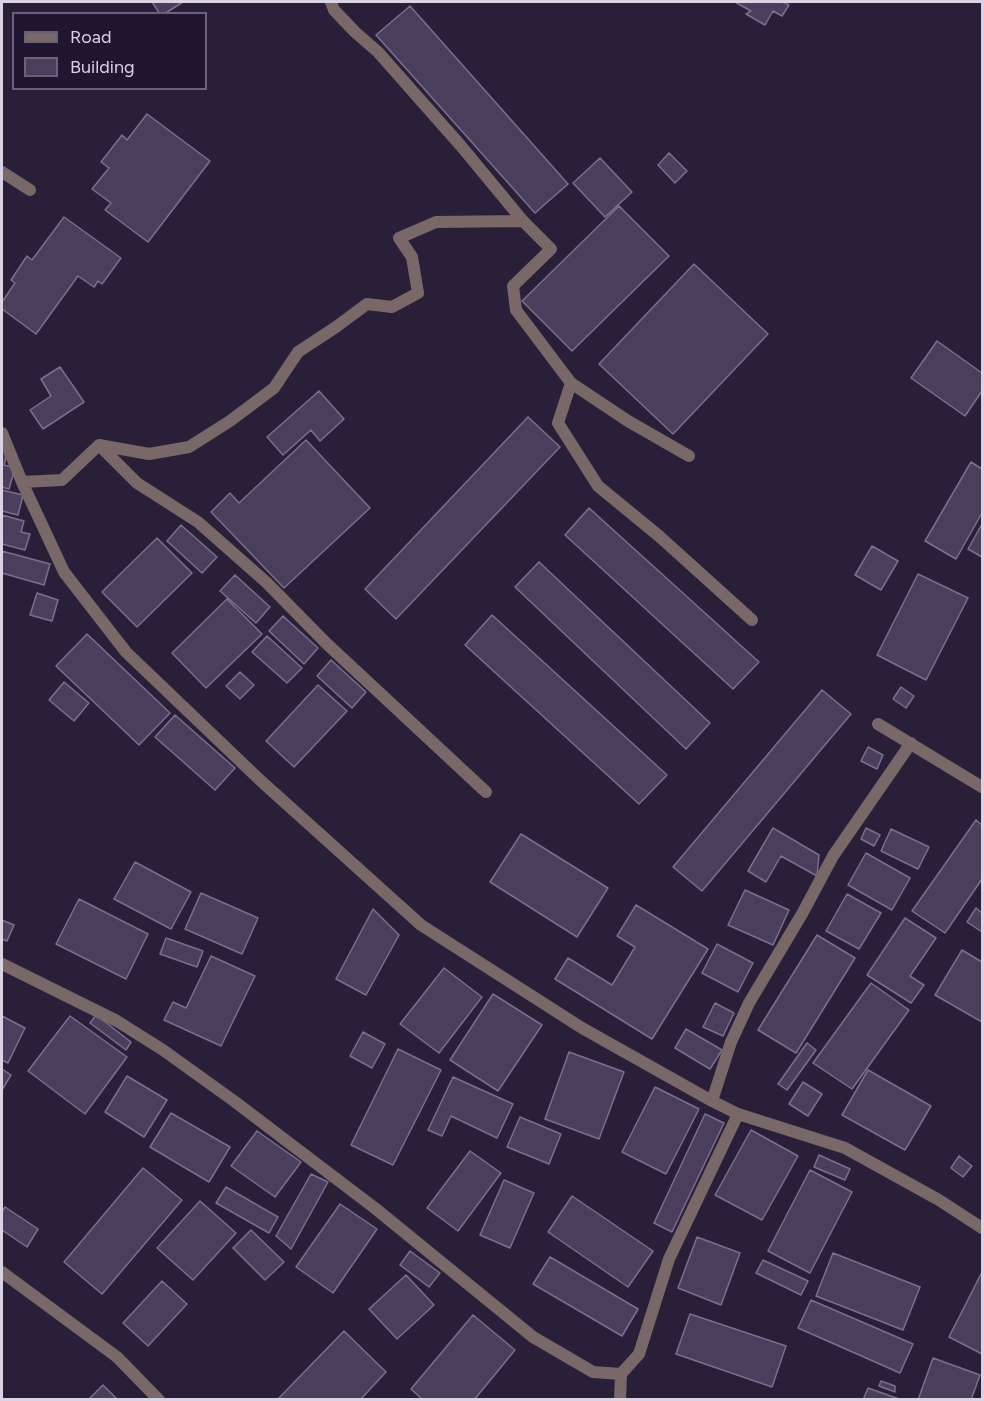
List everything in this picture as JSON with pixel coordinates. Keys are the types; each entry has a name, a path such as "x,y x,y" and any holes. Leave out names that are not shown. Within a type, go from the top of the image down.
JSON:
{"street":[{"path":"331,2 334,10 354,32 378,52 523,221 551,249 513,286 516,310 571,383 628,421 689,456"},
{"path":"2,172 30,190"},
{"path":"99,445 149,454 189,447 230,421 274,388 298,352 367,304 392,308 418,292 412,257 399,238 435,222 523,221"},
{"path":"571,383 558,423 598,486 659,536 752,620"},
{"path":"2,433 63,572 126,652 261,781 421,925 582,1028 712,1101 738,1114 845,1148 939,1200 982,1228"},
{"path":"22,482 62,480 99,445"},
{"path":"99,445 137,483 198,522 266,582 326,643 486,792"},
{"path":"878,724 982,788"},
{"path":"712,1101 731,1042 749,1003 802,914 832,856 911,743"},
{"path":"2,964 117,1021 163,1050 376,1209 533,1337 593,1372 621,1374"},
{"path":"620,1400 621,1374 639,1354 669,1259 738,1114"},
{"path":"2,1272 117,1357 159,1400"}],"building":[{"path":"152,2 183,2 167,12 159,12"},
{"path":"735,2 783,2 789,5 782,16 773,11 765,25 746,14 751,11"},
{"path":"410,6 568,184 535,213 376,35"},
{"path":"147,114 210,161 148,242 105,210 111,203 92,189 109,168 101,162 122,135 127,140"},
{"path":"669,153 687,171 675,183 658,165"},
{"path":"600,158 632,192 605,217 573,183"},
{"path":"619,206 669,256 572,351 522,301"},
{"path":"64,217 121,258 102,284 98,281 94,287 78,276 36,334 2,309 2,302 15,283 11,280 27,256 32,260"},
{"path":"694,264 768,334 673,434 599,364"},
{"path":"937,341 982,373 982,391 965,416 911,378"},
{"path":"60,367 84,402 43,429 30,410 51,396 41,379"},
{"path":"319,391 344,419 320,441 311,430 283,455 267,437"},
{"path":"528,417 560,447 396,619 365,589"},
{"path":"306,440 370,508 284,588 211,512 230,493 239,503"},
{"path":"2,449 8,451 4,465 15,468 9,489 2,487"},
{"path":"971,462 982,469 982,513 956,559 925,541"},
{"path":"2,490 23,495 18,515 2,511"},
{"path":"589,508 759,662 733,689 565,535"},
{"path":"2,515 24,521 21,532 30,534 25,550 2,544"},
{"path":"982,524 982,557 968,549"},
{"path":"181,525 217,557 202,573 167,541"},
{"path":"157,538 192,573 137,627 102,592"},
{"path":"872,546 898,561 881,590 855,575"},
{"path":"2,551 50,564 44,585 2,573"},
{"path":"539,562 710,723 686,749 515,587"},
{"path":"918,574 968,598 926,680 877,655"},
{"path":"235,575 270,607 256,623 220,591"},
{"path":"37,593 58,600 52,621 30,615"},
{"path":"227,599 262,634 206,688 172,653"},
{"path":"492,615 667,775 639,804 465,645"},
{"path":"283,616 318,648 304,664 269,631"},
{"path":"87,634 170,713 139,745 56,666"},
{"path":"267,636 302,668 287,683 252,652"},
{"path":"331,660 366,692 352,708 317,676"},
{"path":"240,672 254,685 240,699 226,686"},
{"path":"64,682 89,703 74,721 49,700"},
{"path":"318,685 347,711 294,767 266,741"},
{"path":"901,687 914,696 906,708 893,699"},
{"path":"822,690 851,714 702,891 673,867"},
{"path":"175,715 235,768 215,790 155,737"},
{"path":"868,747 883,755 877,769 861,761"},
{"path":"976,820 982,825 982,879 945,933 912,911"},
{"path":"773,828 819,855 817,876 781,856 766,882 748,871"},
{"path":"866,828 880,835 874,846 861,839"},
{"path":"891,829 929,847 918,869 881,851"},
{"path":"521,834 608,888 577,937 490,882"},
{"path":"866,853 910,878 892,910 848,885"},
{"path":"135,862 191,892 171,929 114,899"},
{"path":"745,890 789,910 773,945 728,925"},
{"path":"201,893 258,918 242,954 185,929"},
{"path":"847,894 881,913 859,949 826,931"},
{"path":"79,899 148,934 126,979 56,944"},
{"path":"636,905 708,949 652,1039 555,979 568,958 612,985 635,947 617,936"},
{"path":"976,908 982,913 982,932 967,922"},
{"path":"373,909 399,935 366,995 336,979"},
{"path":"905,918 936,938 910,976 924,985 911,1003 867,975"},
{"path":"2,920 14,925 7,941 2,939"},
{"path":"817,935 855,958 796,1053 758,1030"},
{"path":"166,938 203,951 197,967 160,954"},
{"path":"717,944 753,963 738,992 702,973"},
{"path":"962,950 982,962 982,1022 935,995"},
{"path":"211,956 255,976 221,1046 164,1020 173,1002 186,1008"},
{"path":"444,968 482,997 439,1053 400,1024"},
{"path":"871,983 909,1010 852,1089 813,1063"},
{"path":"493,994 542,1025 498,1091 450,1060"},
{"path":"715,1003 734,1013 723,1036 703,1027"},
{"path":"96,1015 131,1042 126,1050 90,1023"},
{"path":"2,1016 25,1028 8,1063 2,1060"},
{"path":"70,1016 127,1057 85,1114 28,1071"},
{"path":"686,1029 722,1050 710,1069 675,1048"},
{"path":"363,1032 385,1044 372,1068 350,1056"},
{"path":"807,1043 816,1050 787,1090 778,1084"},
{"path":"398,1049 441,1070 393,1165 351,1145"},
{"path":"569,1052 624,1072 599,1139 545,1119"},
{"path":"2,1069 11,1075 2,1090"},
{"path":"868,1070 931,1106 905,1150 842,1115"},
{"path":"127,1076 167,1100 144,1137 105,1112"},
{"path":"453,1077 513,1104 497,1138 451,1116 442,1136 428,1130"},
{"path":"803,1082 822,1094 808,1116 789,1104"},
{"path":"655,1087 699,1109 666,1174 622,1152"},
{"path":"171,1113 230,1147 209,1182 150,1147"},
{"path":"705,1114 724,1123 672,1232 654,1223"},
{"path":"520,1117 561,1134 549,1164 507,1147"},
{"path":"751,1130 798,1156 762,1220 715,1195"},
{"path":"257,1131 301,1162 275,1197 231,1166"},
{"path":"470,1151 501,1173 458,1231 427,1208"},
{"path":"819,1155 850,1169 845,1180 814,1167"},
{"path":"959,1156 972,1166 963,1177 951,1168"},
{"path":"143,1168 182,1200 102,1294 64,1262"},
{"path":"810,1170 852,1192 810,1273 768,1251"},
{"path":"311,1174 328,1182 291,1249 276,1236"},
{"path":"504,1180 534,1193 510,1248 480,1235"},
{"path":"226,1187 278,1217 269,1233 216,1203"},
{"path":"572,1196 653,1251 628,1287 548,1232"},
{"path":"200,1201 236,1233 193,1280 157,1248"},
{"path":"340,1204 377,1229 333,1293 296,1267"},
{"path":"5,1207 38,1229 27,1247 2,1230 2,1212"},
{"path":"251,1230 284,1262 265,1280 233,1248"},
{"path":"697,1237 740,1253 721,1305 678,1288"},
{"path":"410,1251 440,1273 429,1287 400,1265"},
{"path":"833,1253 920,1287 903,1330 816,1296"},
{"path":"550,1257 638,1309 622,1336 533,1284"},
{"path":"763,1260 808,1281 801,1295 756,1273"},
{"path":"982,1272 982,1354 949,1337"},
{"path":"406,1275 434,1305 397,1339 369,1309"},
{"path":"162,1281 187,1304 148,1346 123,1323"},
{"path":"811,1300 913,1344 900,1373 798,1328"},
{"path":"690,1314 786,1346 772,1387 676,1354"},
{"path":"473,1315 515,1350 474,1400 423,1400 411,1389"},
{"path":"344,1331 386,1372 360,1400 277,1400"},
{"path":"933,1358 980,1375 971,1400 918,1400"},
{"path":"881,1381 895,1386 895,1392 879,1386"},
{"path":"103,1385 118,1400 88,1400"},
{"path":"868,1388 902,1400 863,1400"}]}
